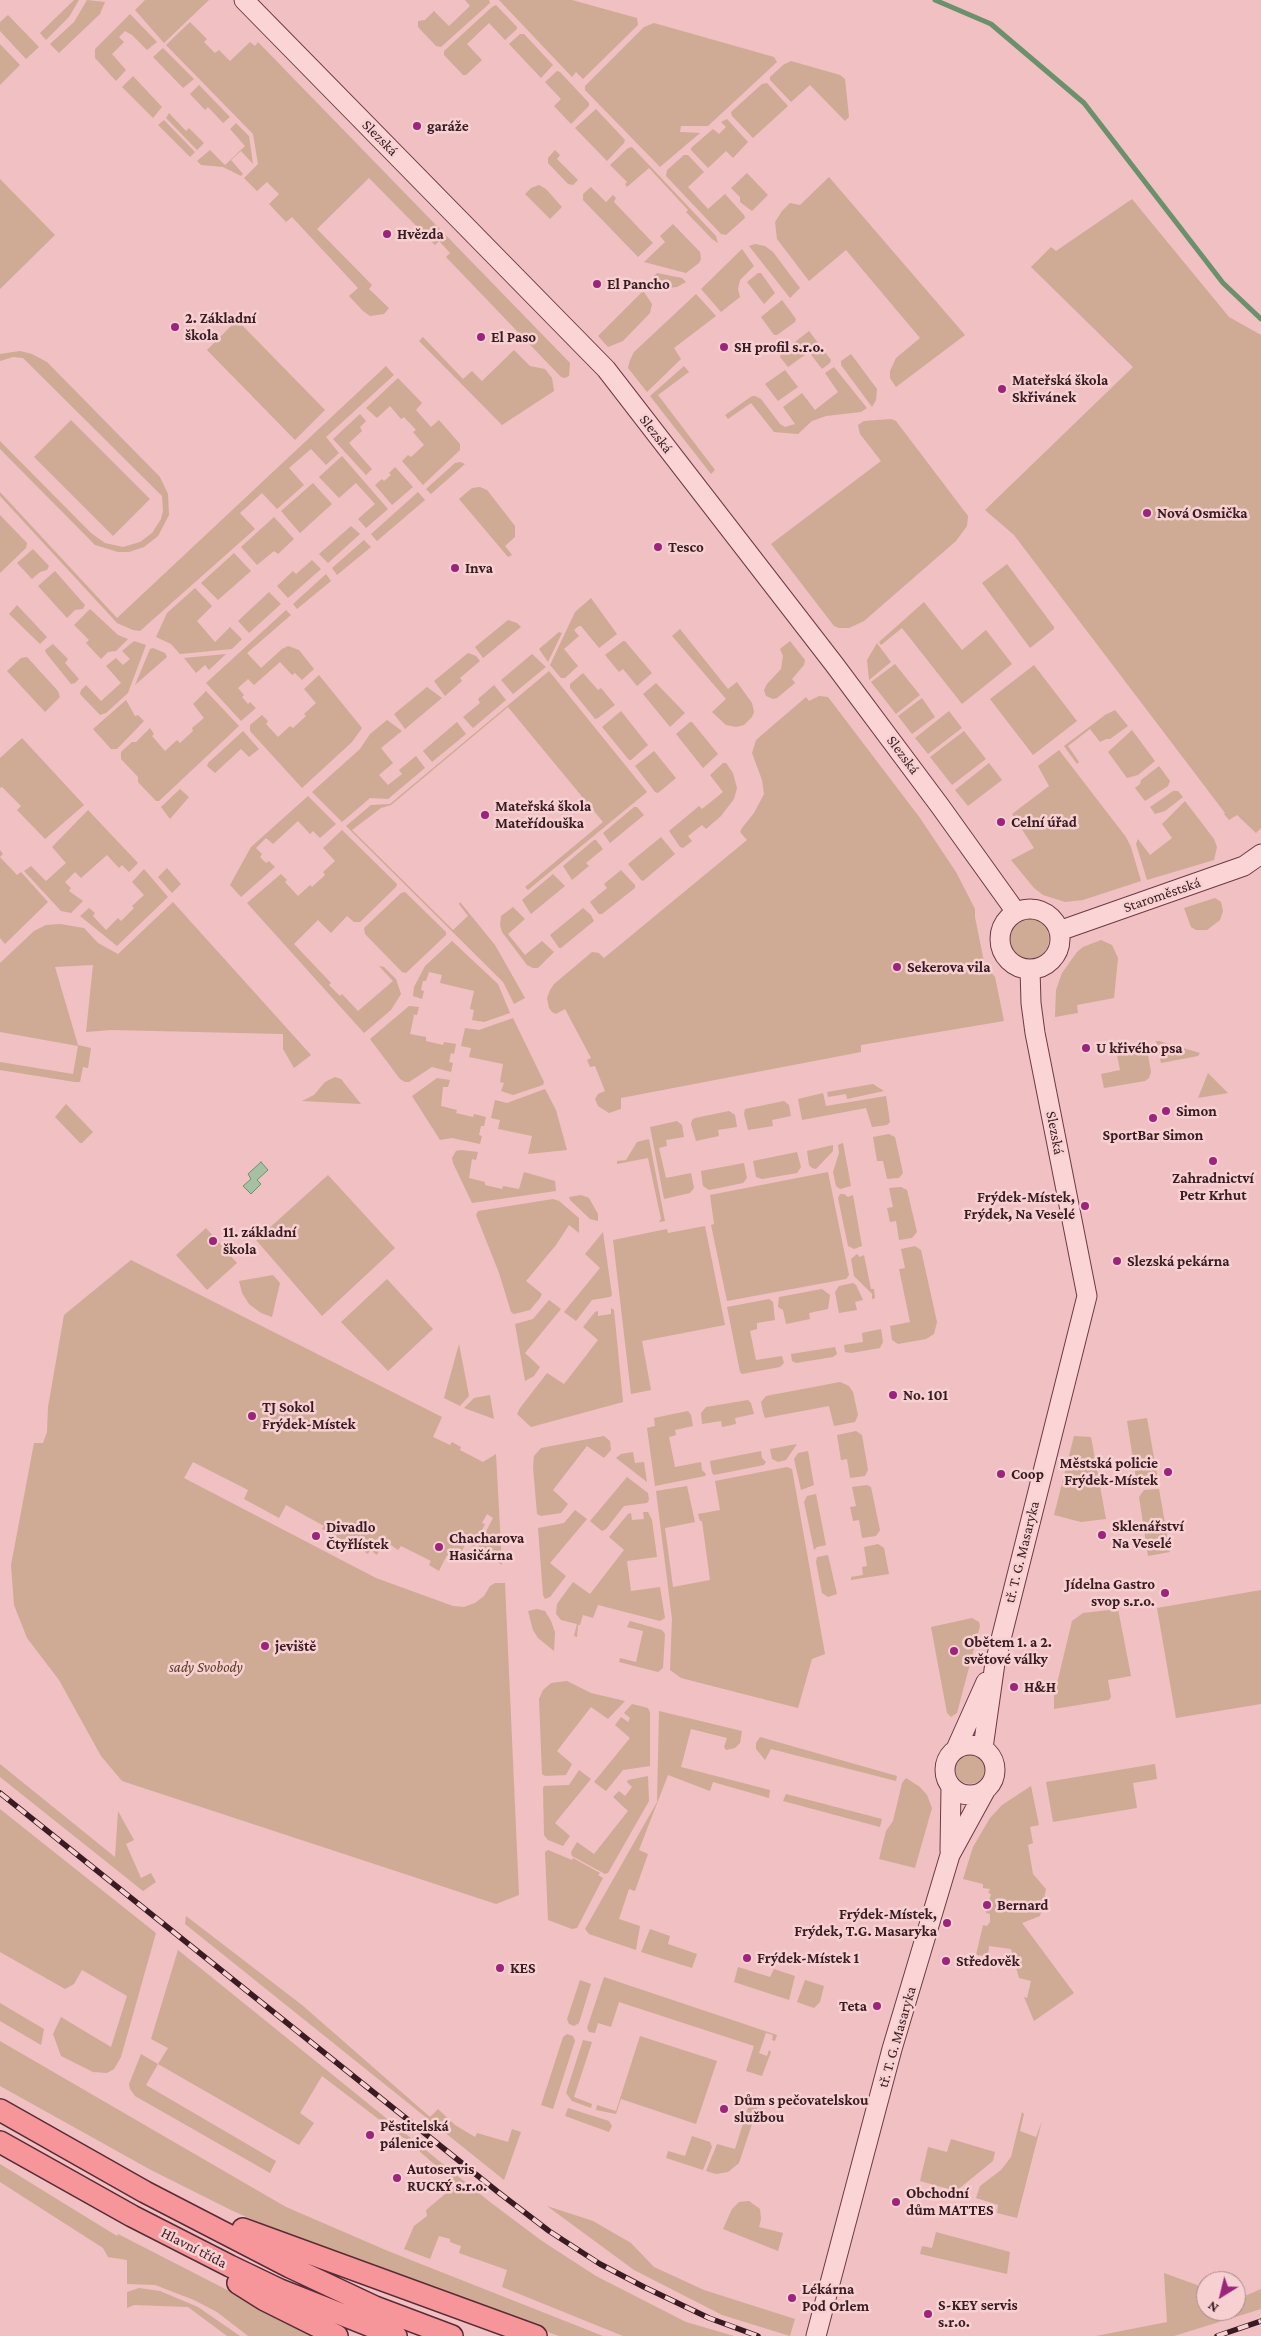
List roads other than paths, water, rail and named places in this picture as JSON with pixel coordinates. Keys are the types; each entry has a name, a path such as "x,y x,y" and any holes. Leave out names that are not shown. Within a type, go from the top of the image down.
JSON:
{"main road":[{"path":"0,2110 144,2192 341,2291 375,2307 452,2336"},
{"name":"Hlavní třída","path":"0,2142 132,2216 280,2290 396,2336"},
{"path":"144,2192 316,2257 536,2336"},
{"path":"132,2216 265,2300 338,2336"}],"street":[{"name":"Slezská","path":"244,0 606,368 834,664 1016,912"},
{"name":"Staroměstská","path":"1059,931 1244,866 1261,854"},
{"path":"1025,909 1042,912 1055,923 1059,931 1060,940 1054,957 1039,967 1030,969 1013,964 1002,950 1001,933 1009,918 1016,912 1025,909"},
{"name":"Slezská","path":"1030,969 1031,1003 1035,1033 1087,1296"},
{"name":"tř. T. G. Masaryka","path":"983,1748 995,1663 1087,1296"},
{"name":"tř. T. G. Masaryka","path":"956,1749 995,1663"},
{"path":"974,1745 983,1748 992,1758 995,1767 994,1777 985,1791 979,1794 965,1795 950,1786 945,1771 946,1762 956,1749 974,1745"},
{"name":"tř. T. G. Masaryka","path":"950,1786 950,1855"},
{"name":"tř. T. G. Masaryka","path":"818,2330 892,2049 950,1855 985,1791"}],"waterway":[{"path":"935,0 991,24 1084,103 1223,283 1261,319"}],"railway":[{"path":"0,1793 549,2231 600,2264 644,2287 709,2318 758,2336"},
{"path":"1217,2336 1261,2321"}],"place":[{"name":"garáže","path":"417,126"},
{"name":"Hvězda","path":"387,234"},
{"name":"El Pancho","path":"597,284"},
{"name":"2. Základní škola","path":"175,327"},
{"name":"El Paso","path":"481,337"},
{"name":"SH profil s.r.o.","path":"724,347"},
{"name":"Mateřská škola Skřivánek","path":"1002,389"},
{"name":"Nová Osmička","path":"1147,513"},
{"name":"Tesco","path":"658,547"},
{"name":"Inva","path":"455,568"},
{"name":"Mateřská škola Mateřídouška","path":"485,815"},
{"name":"Celní úřad","path":"1001,822"},
{"name":"Sekerova vila","path":"897,967"},
{"name":"U křivého psa","path":"1086,1048"},
{"name":"Simon","path":"1166,1111"},
{"name":"SportBar Simon","path":"1153,1118"},
{"name":"Zahradnictví Petr Krhut","path":"1213,1161"},
{"name":"Frýdek-Místek, Frýdek, Na Veselé","path":"1085,1206"},
{"name":"11. základní škola","path":"213,1241"},
{"name":"Slezská pekárna","path":"1117,1261"},
{"name":"No. 101","path":"893,1395"},
{"name":"TJ Sokol Frýdek-Místek","path":"252,1416"},
{"name":"Městská policie Frýdek-Místek","path":"1168,1472"},
{"name":"Coop","path":"1001,1474"},
{"name":"Sklenářství Na Veselé","path":"1102,1535"},
{"name":"Divadlo Čtyřlístek","path":"316,1536"},
{"name":"Chacharova Hasičárna","path":"439,1547"},
{"name":"Jídelna Gastro svop s.r.o.","path":"1165,1593"},
{"name":"jeviště","path":"265,1646"},
{"name":"Obětem 1. a 2. světové války","path":"954,1651"},
{"name":"H&H","path":"1014,1687"},
{"name":"Bernard","path":"987,1905"},
{"name":"Frýdek-Místek, Frýdek, T.G. Masaryka","path":"947,1923"},
{"name":"Frýdek-Místek 1","path":"747,1958"},
{"name":"Středověk","path":"946,1961"},
{"name":"KES","path":"500,1968"},
{"name":"Teta","path":"877,2006"},
{"name":"Dům s pečovatelskou službou","path":"724,2109"},
{"name":"Pěstitelská pálenice","path":"370,2135"},
{"name":"Autoservis RUCKÝ s.r.o.","path":"397,2178"},
{"name":"Obchodní dům MATTES","path":"896,2202"},
{"name":"Lékárna Pod Orlem","path":"792,2298"},
{"name":"S-KEY servis s.r.o.","path":"928,2314"}],"park label":[{"name":"sady Svobody","path":"206,1667"}]}
